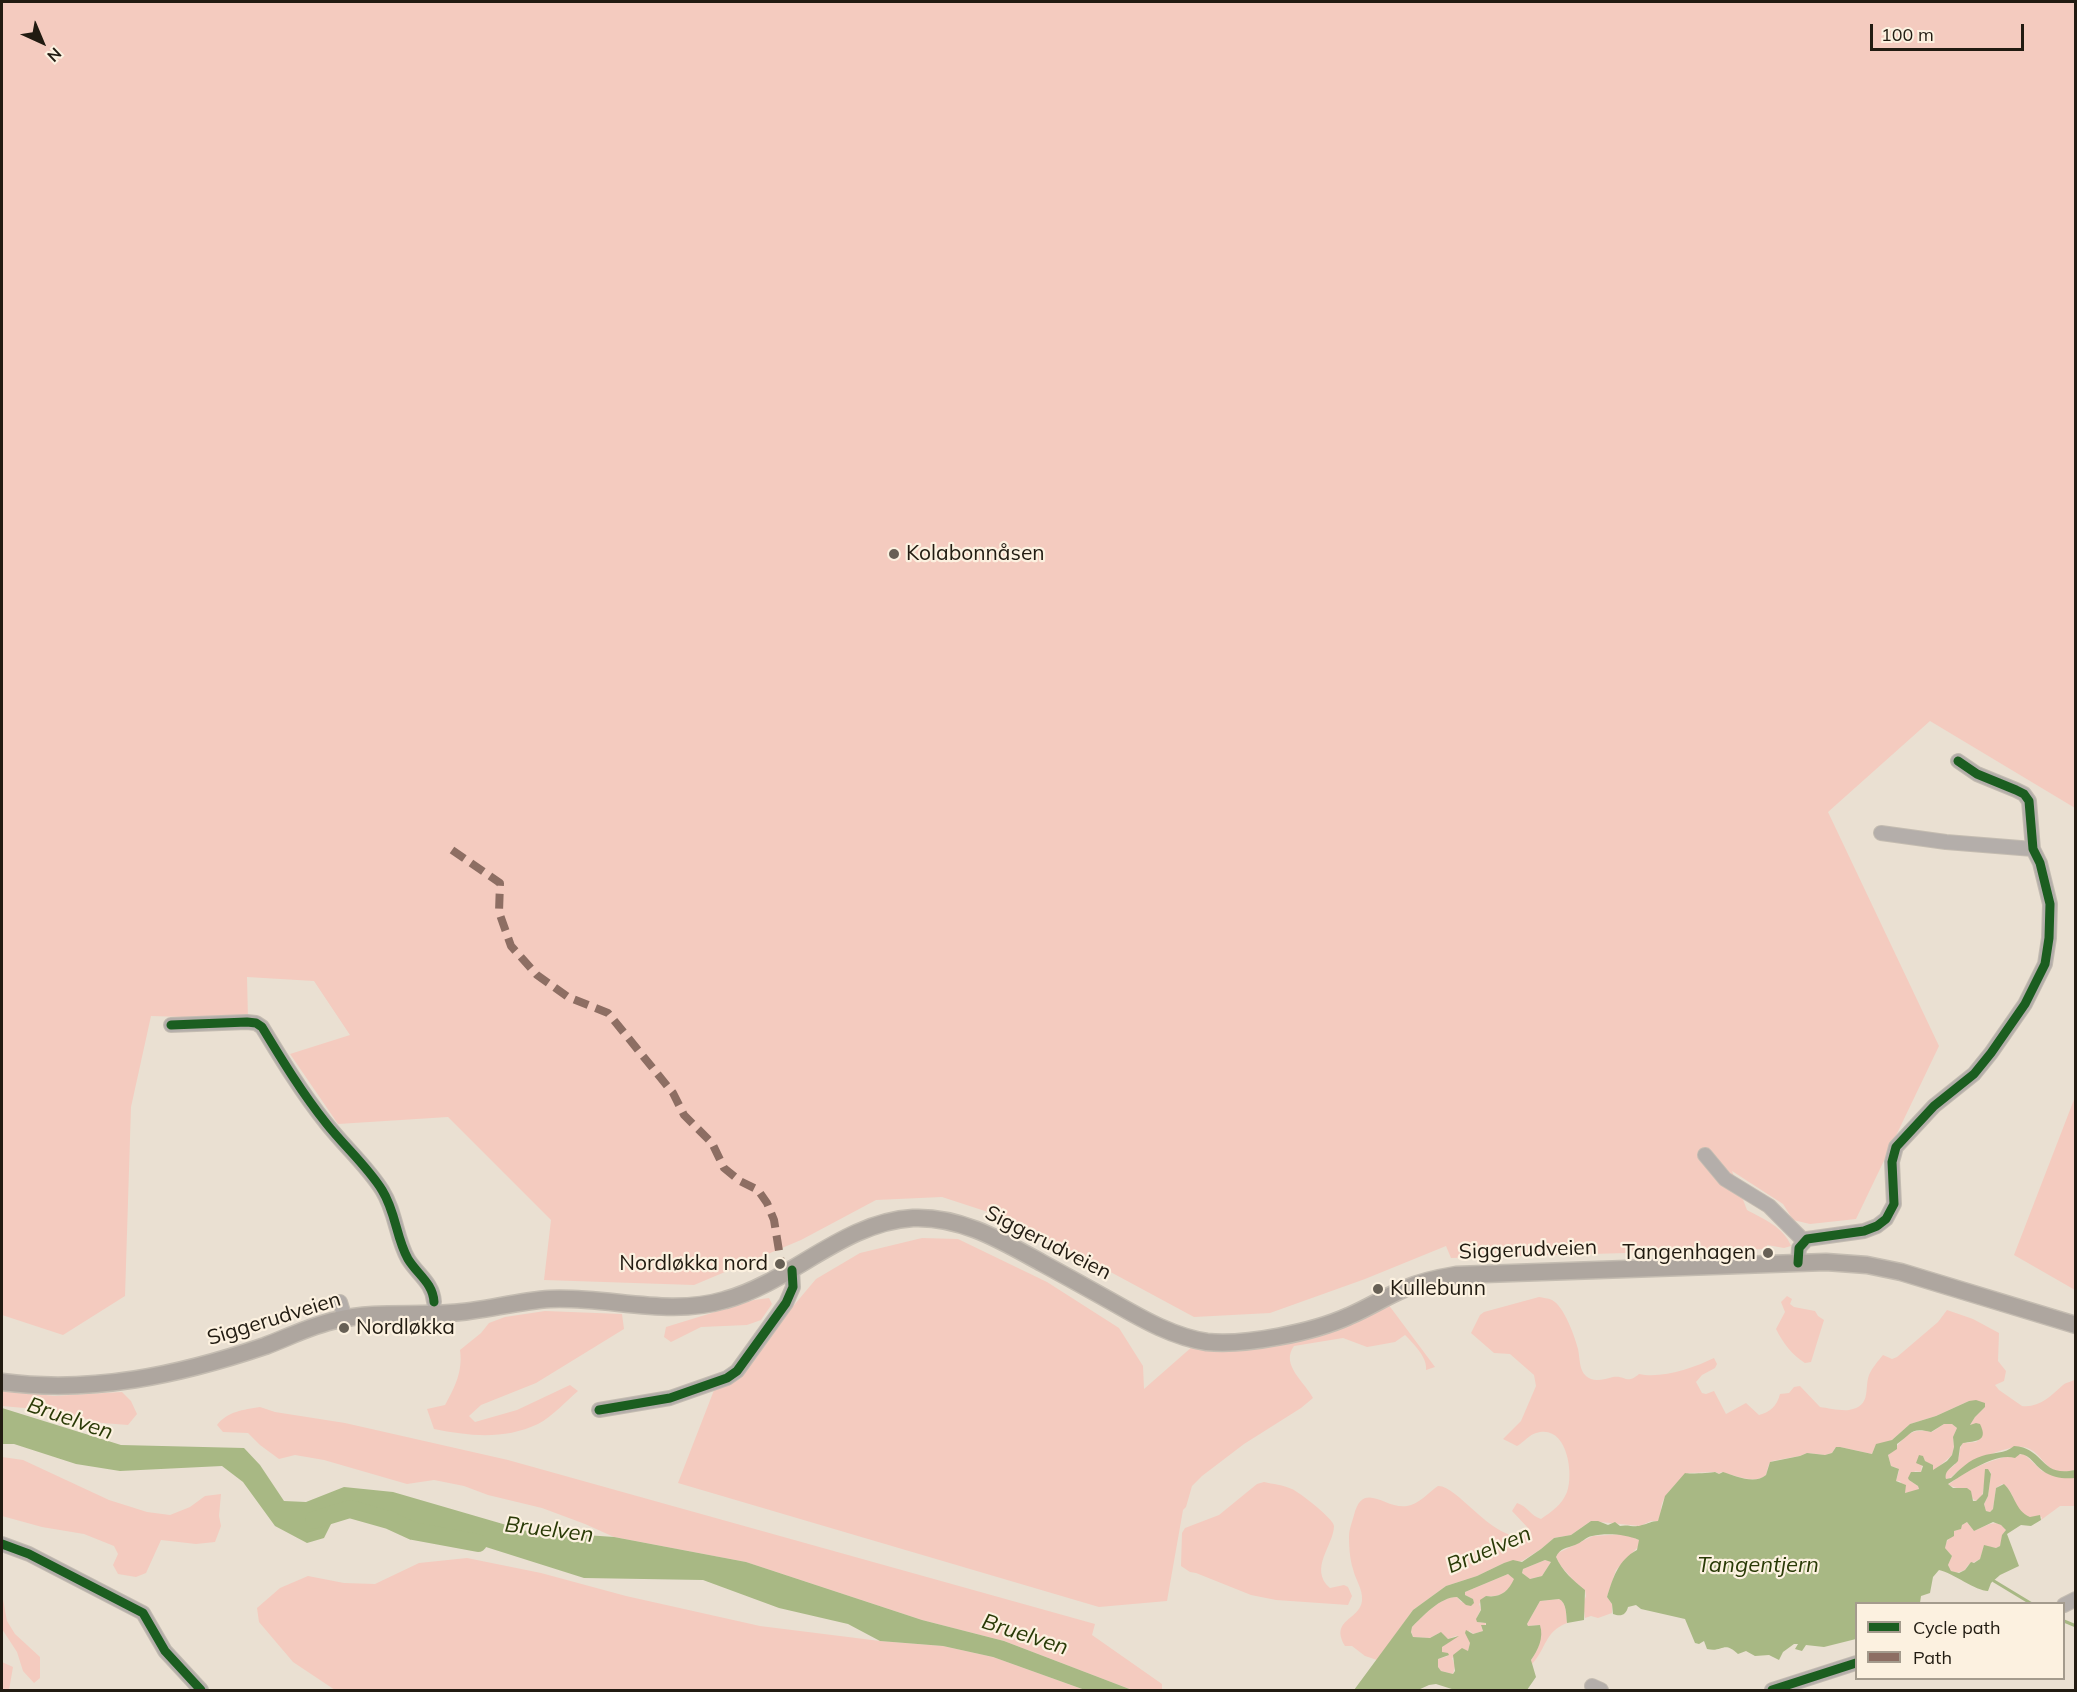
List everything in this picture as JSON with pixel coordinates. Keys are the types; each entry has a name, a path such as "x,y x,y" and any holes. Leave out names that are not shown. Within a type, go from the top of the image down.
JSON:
{"main road":[{"name":"Siggerudveien","path":"2,1382 75,1386 155,1377 266,1345 317,1325 343,1310 381,1314 454,1313 548,1299 693,1306 715,1303 764,1285 854,1234 876,1225 914,1218 946,1221 997,1239 1162,1328 1193,1339 1219,1342 1251,1340 1329,1324 1363,1310 1405,1288 1456,1275 1798,1263 1848,1263 1889,1269 2076,1325"}],"street":[{"path":"1798,1263 1799,1248 1804,1241 1810,1238 1864,1231 1886,1220 1894,1204 1892,1162 1896,1147 1934,1106 1974,1074 2025,1004 2045,964 2049,938 2050,904 2040,863 2033,849 2029,801 2024,794 1977,774 1958,761"},
{"path":"1881,833 1946,842 2033,849"},
{"path":"171,1025 247,1022 256,1023 262,1027 287,1069 314,1107 382,1190 392,1210 405,1252 413,1267 430,1287 434,1302"},
{"path":"1705,1155 1725,1179 1769,1206 1804,1241"},
{"path":"599,1410 670,1398 727,1378 737,1371 786,1303 793,1287 792,1270"},
{"path":"2,1544 29,1554 143,1613 165,1651 201,1690"},
{"path":"1772,1690 1799,1686 1855,1664"}],"shaded area":[{"path":"2,2 2075,2 2075,808 1930,721 1828,812 1939,1046 1856,1219 1810,1224 1793,1220 1783,1204 1732,1171 1747,1210 1772,1224 1788,1239 1791,1246 1784,1248 1767,1245 1767,1249 1451,1258 1446,1246 1365,1279 1270,1313 1194,1317 1066,1248 985,1211 942,1197 876,1200 801,1240 694,1285 544,1280 551,1220 448,1117 338,1124 290,1054 350,1035 314,981 247,977 248,1019 151,1016 131,1107 125,1296 63,1335 2,1315"},
{"path":"2075,1097 2075,1290 2014,1255"},
{"path":"922,1238 958,1239 1047,1282 1119,1328 1143,1366 1144,1389 1193,1346 1216,1349 1388,1304 1435,1367 1426,1370 1425,1361 1416,1346 1405,1335 1395,1342 1367,1347 1343,1338 1294,1346 1290,1353 1292,1367 1313,1398 1244,1444 1192,1486 1183,1510 1167,1601 1099,1607 678,1483 716,1385 784,1317 816,1279 860,1253"},
{"path":"1787,1296 1792,1299 1790,1304 1794,1307 1815,1311 1824,1320 1811,1362 1805,1363 1796,1356 1776,1329 1785,1312 1781,1302"},
{"path":"1539,1297 1552,1300 1561,1308 1577,1344 1582,1371 1589,1378 1631,1379 1639,1374 1667,1374 1714,1358 1717,1364 1715,1368 1702,1375 1696,1382 1702,1393 1714,1391 1726,1414 1746,1403 1759,1415 1763,1414 1775,1405 1780,1394 1789,1393 1794,1387 1800,1386 1820,1407 1838,1410 1856,1408 1864,1401 1869,1375 1883,1355 1892,1359 1897,1357 1938,1322 1947,1310 1973,1319 1999,1333 1998,1361 2006,1371 2004,1381 1995,1385 2022,1406 2039,1403 2075,1379 2075,1470 2056,1471 2030,1450 2017,1447 1982,1458 1946,1479 1945,1474 1958,1460 1963,1443 1976,1442 1982,1437 1982,1428 1970,1425 1985,1407 1969,1401 1936,1416 1910,1424 1892,1440 1875,1447 1872,1454 1840,1447 1825,1455 1807,1453 1772,1461 1766,1475 1756,1479 1721,1472 1719,1474 1716,1472 1687,1473 1665,1497 1658,1521 1651,1521 1640,1526 1591,1521 1571,1535 1554,1538 1522,1561 1504,1563 1477,1576 1446,1586 1413,1610 1377,1660 1365,1656 1352,1646 1345,1646 1341,1630 1343,1625 1357,1612 1362,1600 1351,1562 1349,1537 1358,1504 1363,1499 1376,1498 1391,1504 1407,1506 1419,1501 1438,1486 1455,1494 1499,1530 1523,1537 1529,1529 1512,1511 1517,1503 1541,1519 1556,1508 1565,1497 1569,1484 1568,1462 1566,1452 1555,1435 1547,1432 1536,1433 1517,1446 1503,1439 1521,1421 1536,1386 1534,1375 1510,1354 1494,1353 1471,1333 1480,1315 1484,1312"},
{"path":"769,1298 772,1304 761,1320 747,1325 701,1327 671,1342 664,1337 666,1327 754,1300"},
{"path":"545,1311 622,1314 624,1329 536,1383 481,1405 469,1416 475,1422 517,1410 570,1385 578,1391 538,1424 512,1433 486,1435 434,1429 427,1409 445,1405 457,1379 461,1358 460,1350 481,1333 489,1323 505,1317"},
{"path":"2,1390 54,1396 122,1392 131,1401 137,1414 128,1425 102,1423 47,1410 2,1406"},
{"path":"260,1407 275,1412 345,1423 508,1460 1095,1624 1092,1635 1162,1684 1162,1690 1132,1690 1004,1641 922,1620 746,1562 614,1537 542,1508 488,1495 464,1486 434,1480 407,1484 324,1460 295,1455 279,1459 248,1433 223,1432 217,1425 231,1414"},
{"path":"1944,1424 1952,1424 1957,1428 1953,1438 1952,1455 1935,1470 1923,1457 1921,1472 1915,1471 1909,1480 1918,1486 1919,1490 1905,1493 1900,1481 1896,1481 1899,1471 1891,1466 1888,1455 1911,1433 1932,1432"},
{"path":"2024,1454 2042,1471 2055,1476 2075,1478 2075,1506 2060,1506 2041,1520 2042,1517 2026,1516 2019,1509 2009,1490 2002,1484 1996,1488 1993,1509 1990,1512 1986,1511 1984,1504 1988,1496 1990,1471 1986,1475 1982,1497 1976,1501 1957,1488 1948,1485 1984,1464"},
{"path":"2,1457 23,1460 109,1500 147,1512 170,1515 190,1507 205,1496 221,1494 219,1516 221,1526 215,1542 196,1544 161,1540 146,1573 136,1577 118,1574 113,1565 118,1554 114,1546 84,1534 42,1527 2,1516"},
{"path":"1264,1482 1285,1486 1296,1491 1316,1506 1332,1523 1333,1533 1321,1573 1330,1588 1344,1585 1348,1587 1352,1596 1348,1605 1276,1600 1251,1595 1190,1572 1181,1566 1182,1533 1185,1528 1219,1515 1257,1484"},
{"path":"1967,1522 1974,1531 1995,1523 2006,1530 2000,1546 1996,1548 1984,1546 1980,1559 1968,1565 1965,1570 1956,1573 1951,1571 1948,1565 1952,1556 1945,1546 1954,1531"},
{"path":"1625,1534 1639,1540 1639,1546 1616,1570 1607,1597 1612,1604 1612,1613 1598,1618 1591,1616 1585,1618 1583,1604 1586,1596 1585,1590 1574,1581 1556,1557 1558,1553 1593,1536"},
{"path":"467,1558 541,1573 626,1596 760,1626 880,1641 943,1646 993,1657 1085,1690 335,1690 293,1662 259,1622 257,1608 280,1588 308,1576 344,1583 375,1584 419,1563"},
{"path":"1545,1560 1551,1562 1542,1576 1530,1579 1522,1573 1523,1569"},
{"path":"1508,1574 1515,1579 1509,1588 1500,1595 1486,1596 1479,1604 1481,1609 1477,1622 1486,1623 1481,1626 1483,1631 1473,1634 1469,1630 1468,1651 1452,1658 1455,1666 1453,1674 1441,1671 1438,1667 1438,1659 1448,1656 1442,1652 1442,1647 1458,1635 1448,1639 1439,1633 1430,1638 1413,1637 1412,1627 1444,1600 1457,1597 1461,1602 1473,1599 1465,1595 1465,1592"},
{"path":"2,1594 7,1621 15,1634 40,1657 40,1678 34,1683 23,1671 17,1652 2,1629"},
{"path":"1559,1599 1565,1606 1567,1623 1554,1631 1532,1664 1531,1660 1538,1648 1541,1635 1540,1625 1528,1626 1527,1624 1540,1601"},
{"path":"2,1662 13,1667 9,1690 2,1690"}],"water":[{"name":"Tangentjern","path":"1976,1400 1985,1403 1985,1407 1970,1425 1980,1424 1982,1437 1976,1441 1963,1443 1960,1447 1958,1461 1948,1471 1946,1479 1951,1478 1977,1458 2014,1446 2032,1452 2055,1470 2075,1470 2075,1478 2055,1477 2043,1471 2027,1456 2020,1454 2015,1458 1998,1458 1989,1461 1948,1484 1953,1488 1967,1488 1971,1491 1973,1501 1976,1501 1983,1494 1985,1469 1988,1469 1991,1474 1988,1496 1984,1504 1986,1511 1990,1512 1993,1509 1996,1488 2004,1484 2021,1511 2030,1517 2040,1515 2041,1520 2031,1526 2021,1525 2007,1534 2019,1566 2000,1575 1991,1583 1988,1591 1939,1570 1933,1577 1930,1593 1921,1596 1920,1602 1855,1602 1855,1639 1824,1647 1806,1645 1802,1651 1795,1649 1798,1644 1794,1644 1783,1652 1779,1660 1769,1655 1755,1656 1746,1651 1738,1654 1726,1647 1707,1649 1704,1641 1699,1644 1695,1643 1685,1619 1641,1609 1636,1605 1628,1607 1623,1615 1613,1614 1612,1604 1607,1597 1617,1570 1625,1559 1637,1550 1639,1540 1622,1535 1597,1535 1564,1549 1556,1557 1565,1571 1585,1590 1584,1620 1567,1623 1566,1610 1562,1601 1559,1599 1540,1601 1527,1624 1528,1626 1540,1625 1541,1639 1531,1660 1536,1677 1527,1690 1455,1690 1436,1684 1418,1690 1354,1690 1413,1610 1446,1586 1477,1576 1513,1560 1522,1562 1554,1538 1571,1535 1591,1521 1608,1525 1615,1522 1620,1526 1637,1526 1658,1521 1665,1496 1685,1473 1715,1472 1719,1474 1723,1472 1751,1480 1766,1475 1770,1462 1807,1453 1825,1455 1832,1453 1836,1447 1840,1447 1872,1454 1876,1444 1892,1440 1910,1424 1936,1416 1969,1401","holes":["1944,1424 1952,1424 1957,1428 1953,1437 1952,1455 1933,1470 1933,1465 1919,1455 1916,1463 1923,1466 1921,1472 1911,1472 1908,1478 1919,1489 1905,1493 1906,1485 1896,1481 1899,1469 1891,1466 1888,1455 1897,1449 1897,1444 1912,1432 1919,1430 1931,1432","1967,1522 1974,1531 1993,1522 2006,1530 2002,1535 2000,1546 1996,1548 1984,1545 1980,1559 1974,1563 1971,1562 1965,1570 1959,1573 1951,1571 1948,1565 1952,1556 1945,1548 1947,1540 1954,1536 1954,1531 1961,1529 1962,1525","1545,1560 1551,1562 1542,1576 1530,1579 1522,1573 1523,1569","1508,1574 1514,1579 1503,1593 1486,1596 1480,1600 1481,1610 1476,1619 1477,1622 1486,1623 1486,1625 1481,1625 1483,1631 1473,1634 1466,1630 1465,1633 1470,1643 1468,1651 1462,1648 1453,1655 1455,1671 1453,1674 1441,1671 1438,1667 1438,1659 1449,1655 1442,1652 1442,1647 1459,1636 1448,1639 1441,1632 1430,1638 1413,1637 1412,1627 1444,1600 1457,1597 1466,1605 1471,1606 1474,1603 1473,1599 1465,1595 1465,1592"]},
{"path":"2,1408 121,1445 244,1448 260,1465 284,1501 306,1502 344,1487 393,1492 527,1531 614,1537 746,1562 922,1620 1004,1641 1132,1690 1085,1690 993,1657 943,1646 880,1641 848,1624 779,1608 703,1580 584,1578 391,1517 339,1508 324,1538 307,1543 275,1526 243,1482 222,1466 120,1471 76,1464 14,1444 2,1444"}],"waterway":[{"name":"Bruelven","path":"314,1520 350,1509 389,1520 413,1531 478,1543"},
{"path":"1994,1581 2029,1602"},
{"path":"2065,1621 2076,1626"}],"marked path":[{"path":"452,850 500,883 499,912 511,946 537,975 568,997 608,1013 673,1093 684,1115 712,1143 724,1168 740,1181 758,1190 767,1203 774,1220 781,1263"}],"cycle path":[{"path":"1798,1263 1799,1248 1807,1239 1864,1231 1877,1226 1886,1219 1894,1204 1892,1162 1896,1147 1934,1106 1974,1074 2025,1004 2045,964 2049,938 2050,904 2040,863 2033,849 2029,801 2024,794 1977,774 1958,761"},
{"path":"171,1025 247,1022 256,1023 262,1027 317,1112 382,1190 387,1198 404,1251 431,1289 434,1302"},
{"path":"599,1410 670,1398 727,1378 737,1371 786,1303 793,1287 792,1270"},
{"path":"2,1544 29,1554 143,1613 165,1651 201,1690"},
{"path":"1772,1690 1855,1663"}],"place":[{"name":"Kolabonnåsen","path":"894,554"},
{"name":"Tangenhagen","path":"1768,1253"},
{"name":"Nordløkka nord","path":"780,1264"},
{"name":"Kullebunn","path":"1378,1289"},
{"name":"Nordløkka","path":"344,1328"}]}
